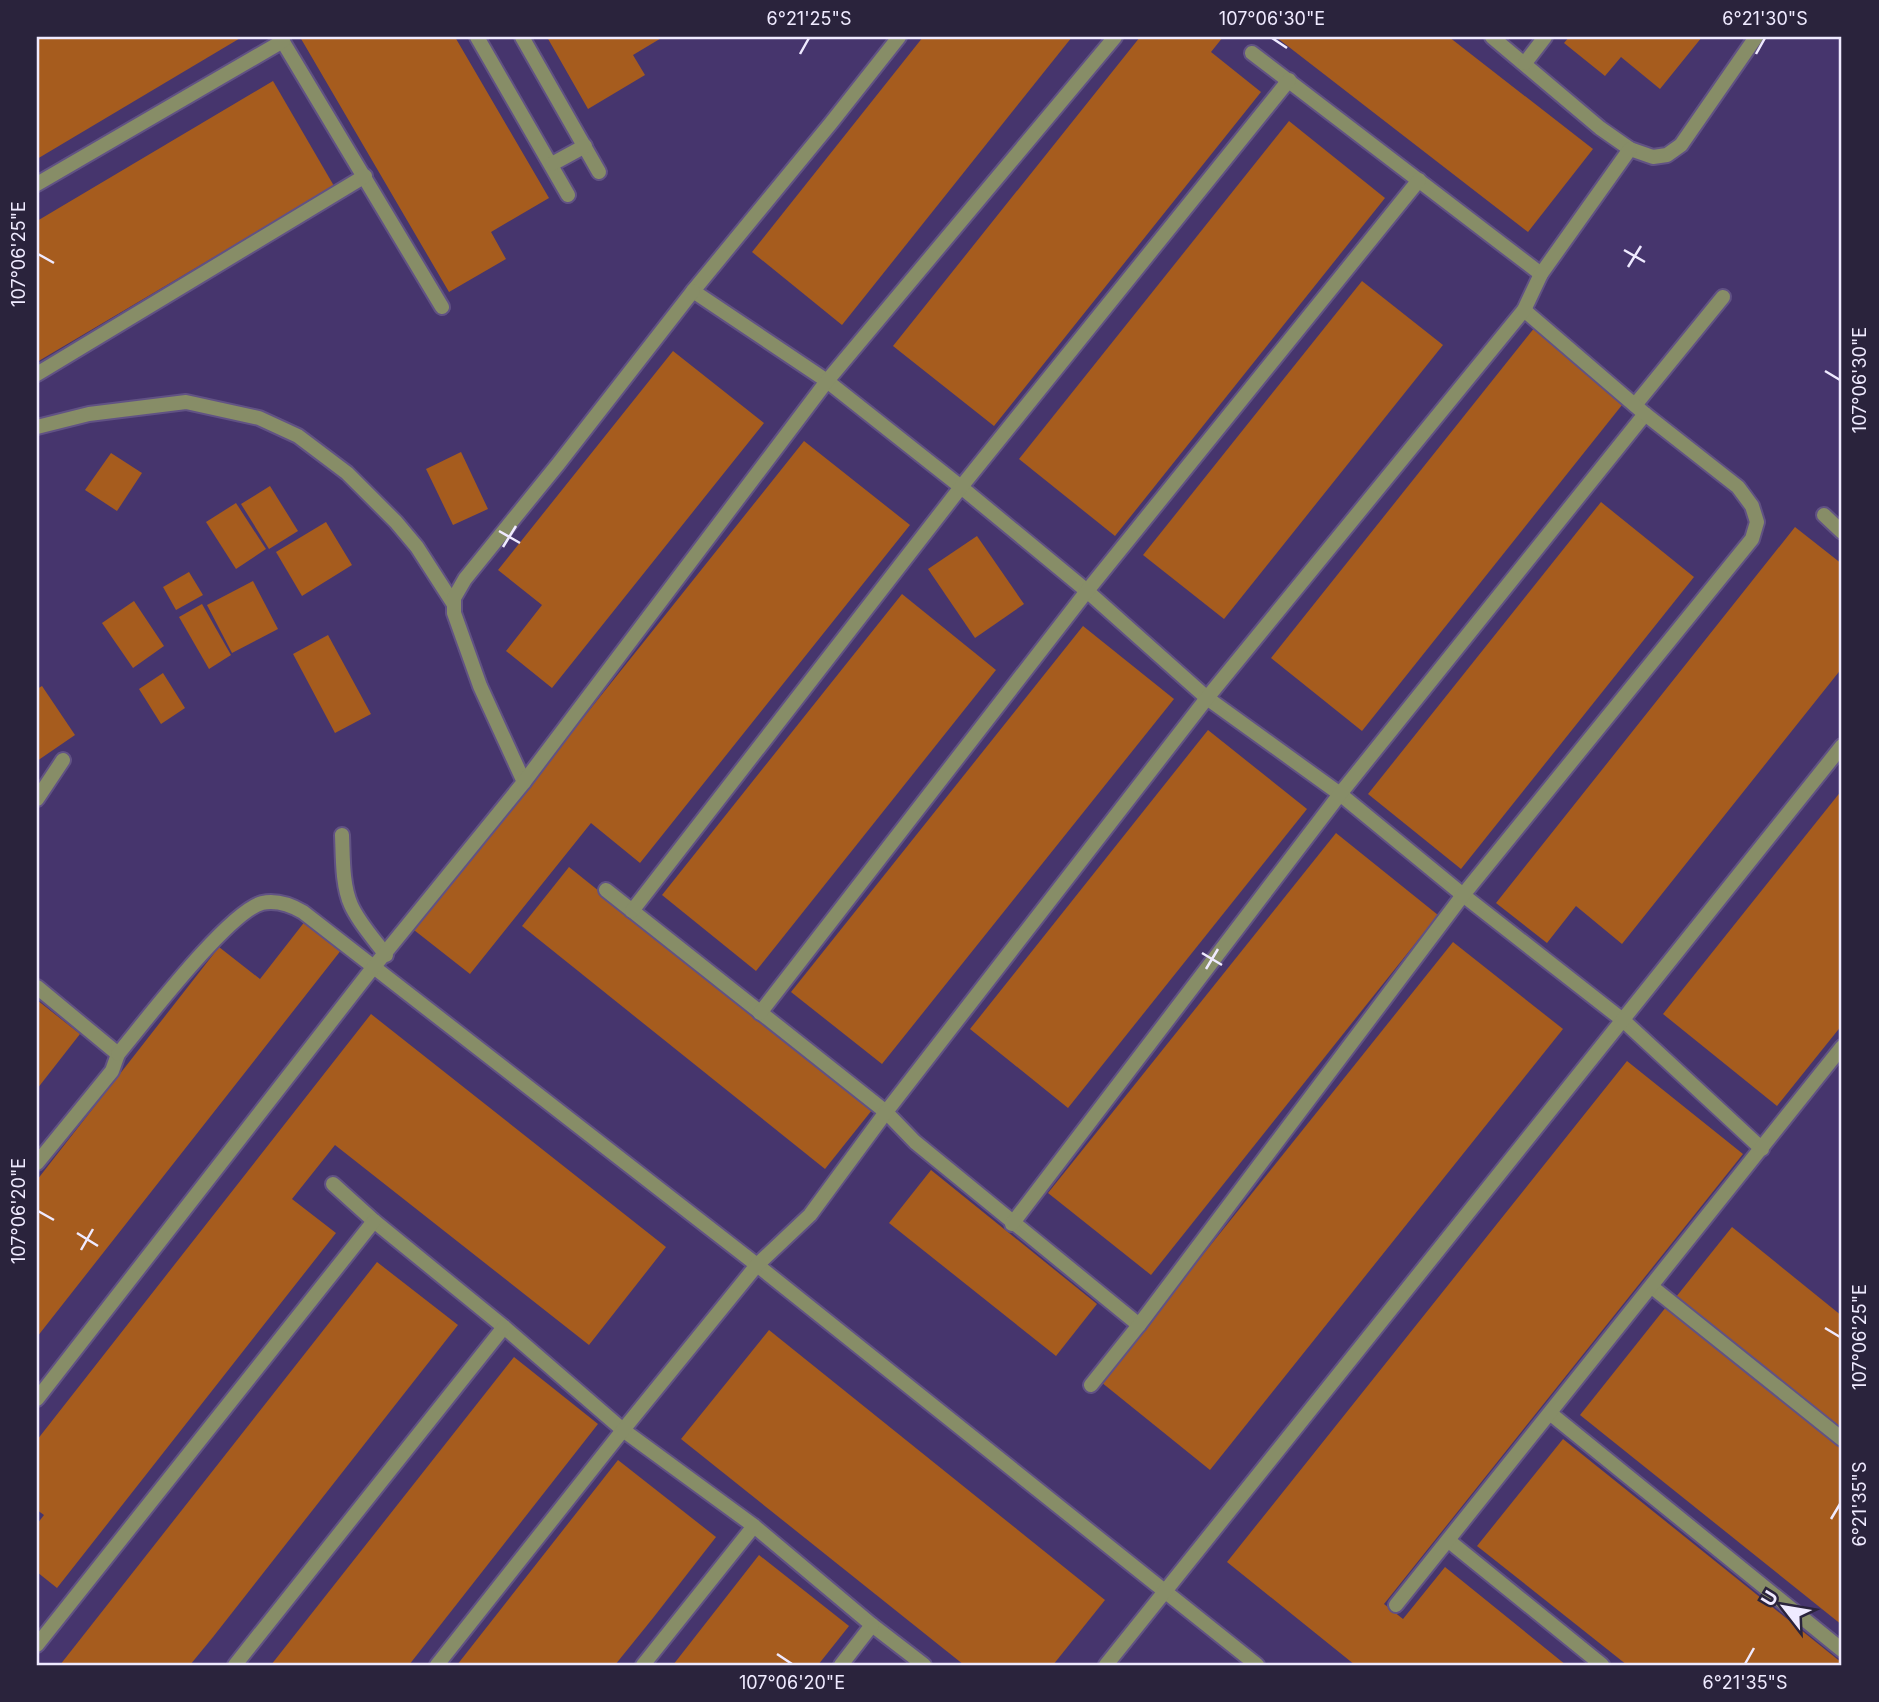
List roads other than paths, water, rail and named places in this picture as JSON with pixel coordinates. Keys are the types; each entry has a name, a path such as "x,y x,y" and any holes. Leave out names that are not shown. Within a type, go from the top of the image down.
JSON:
{"street":[{"path":"477,37 568,195"},
{"path":"522,37 599,172"},
{"path":"453,603 465,579 899,37"},
{"path":"37,1399 374,967 524,782 827,381 1115,37"},
{"path":"1492,37 1600,128 1630,149 1653,157 1667,155 1681,145 1756,37"},
{"path":"1525,63 1545,37"},
{"path":"37,184 281,39 442,307"},
{"path":"1252,53 1541,274"},
{"path":"632,911 961,487 1289,80"},
{"path":"552,164 585,146"},
{"path":"438,1665 757,1265 810,1215 886,1112 1207,698 1524,310 1541,274 1630,149"},
{"path":"37,374 365,176"},
{"path":"760,1013 1087,591 1419,180"},
{"path":"693,291 827,381 961,487 1087,591 1207,698 1340,794 1624,1021 1762,1149"},
{"path":"1012,1224 1340,794 1640,410 1723,297"},
{"path":"1091,1385 1463,895 1752,539 1757,522 1752,506 1738,487 1640,410 1524,310"},
{"path":"37,427 89,414 187,402 259,418 298,436 347,473 417,547 453,603 454,613 480,686 524,782"},
{"path":"1825,514 1842,533"},
{"path":"1106,1665 1842,746"},
{"path":"37,799 63,760"},
{"path":"342,835 349,902 357,918 386,954"},
{"path":"606,890 886,1112 915,1142 1012,1224 1139,1325"},
{"path":"37,1163 112,1071 118,1054 211,943 250,909 273,902 291,905 757,1265 1257,1665"},
{"path":"37,987 118,1054"},
{"path":"1396,1605 1842,1047"},
{"path":"332,1184 623,1430 754,1526 924,1665"},
{"path":"37,1645 374,1221"},
{"path":"1652,1287 1842,1439"},
{"path":"235,1665 504,1327"},
{"path":"1551,1414 1842,1650"},
{"path":"643,1665 754,1526"},
{"path":"1449,1541 1602,1665"},
{"path":"841,1665 872,1625"}]}
